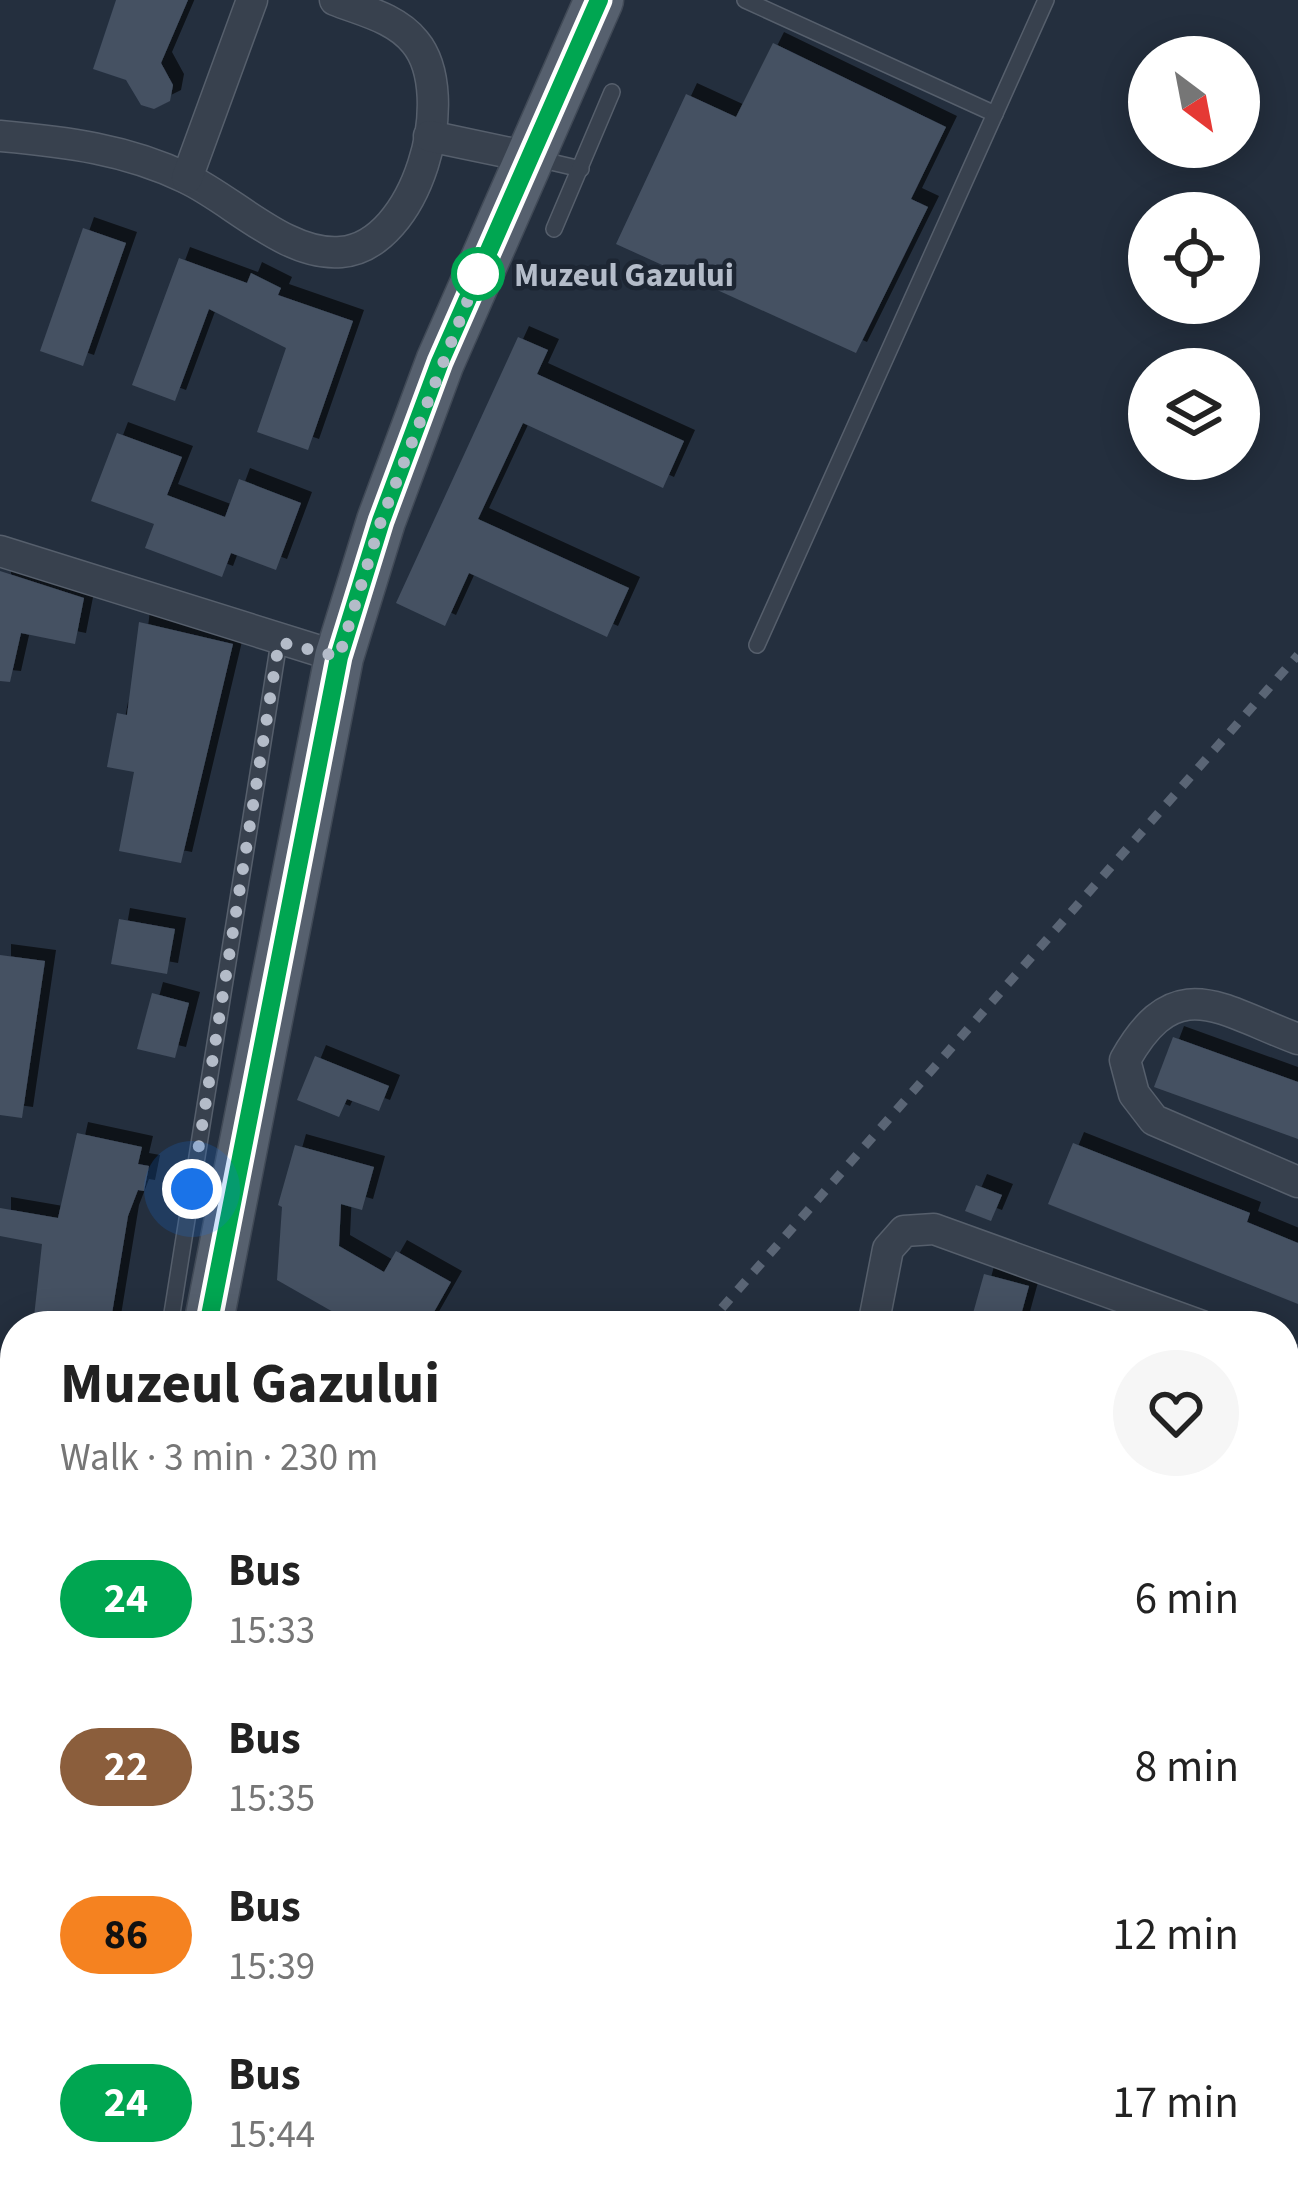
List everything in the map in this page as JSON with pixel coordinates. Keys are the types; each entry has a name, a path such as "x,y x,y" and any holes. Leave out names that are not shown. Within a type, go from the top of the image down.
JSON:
{"main road":[{"path":"211,1311 339,657 381,521 440,362 599,0"}],"street":[{"path":"187,178 252,0"},
{"path":"0,136 116,151 187,178 306,247 341,252 374,242 399,220 429,136 434,81 416,43 394,22 335,0"},
{"path":"429,136 530,157"},
{"path":"0,551 339,657"},
{"path":"1298,1039 1199,1002 1172,1005 1144,1024 1125,1060 1134,1094 1154,1120 1298,1182"},
{"path":"876,1311 888,1249 904,1231 934,1229 1161,1311"}],"lane":[{"path":"745,0 995,114"},
{"path":"757,644 1046,0"},
{"path":"554,229 612,92"},
{"path":"530,157 581,169"},
{"path":"172,1311 279,642"}],"building":[{"path":"116,0 188,0 161,63 173,85 170,101 154,109 141,105 126,80 93,69"},
{"path":"773,43 946,127 911,199 928,207 856,353 616,244 686,94 736,117"},
{"path":"83,228 126,243 83,366 40,351"},
{"path":"179,258 247,283 251,273 281,288 278,295 353,321 308,450 257,432 286,348 209,309 175,401 132,385"},
{"path":"518,337 548,350 537,374 684,441 663,488 523,423 478,519 629,588 607,637 469,573 445,626 396,603"},
{"path":"117,433 182,457 167,495 225,517 239,479 301,503 276,570 231,553 222,577 145,548 154,524 91,501"},
{"path":"0,571 84,598 75,644 21,633 10,682 0,681"},
{"path":"139,622 233,644 181,863 119,851 134,772 107,767 117,713 127,715"},
{"path":"119,919 175,929 167,974 111,964"},
{"path":"0,955 45,961 22,1118 0,1115"},
{"path":"152,993 189,1003 175,1058 137,1049"},
{"path":"1173,1037 1298,1082 1298,1139 1154,1087"},
{"path":"315,1056 389,1086 379,1111 347,1099 339,1117 297,1100"},
{"path":"77,1133 142,1147 138,1164 149,1166 144,1191 138,1190 128,1216 112,1311 35,1311 42,1244 0,1236 0,1208 58,1218"},
{"path":"1073,1143 1250,1213 1247,1222 1298,1243 1298,1304 1048,1204"},
{"path":"295,1145 374,1167 362,1210 341,1204 339,1246 384,1272 396,1251 451,1282 435,1311 331,1311 277,1280 282,1207 278,1205"},
{"path":"976,1185 1002,1195 991,1221 965,1211"},
{"path":"984,1274 1029,1286 1022,1311 974,1311"}],"railway":[{"path":"719,1311 1298,655"}],"bus line":[{"name":"24","path":"211,1311 339,657 381,521 440,362 599,0"}],"place":[{"name":"Muzeul Gazului","path":"478,274"}],"route":[{"path":"192,1189 279,642 339,657 381,521 478,274"}]}
